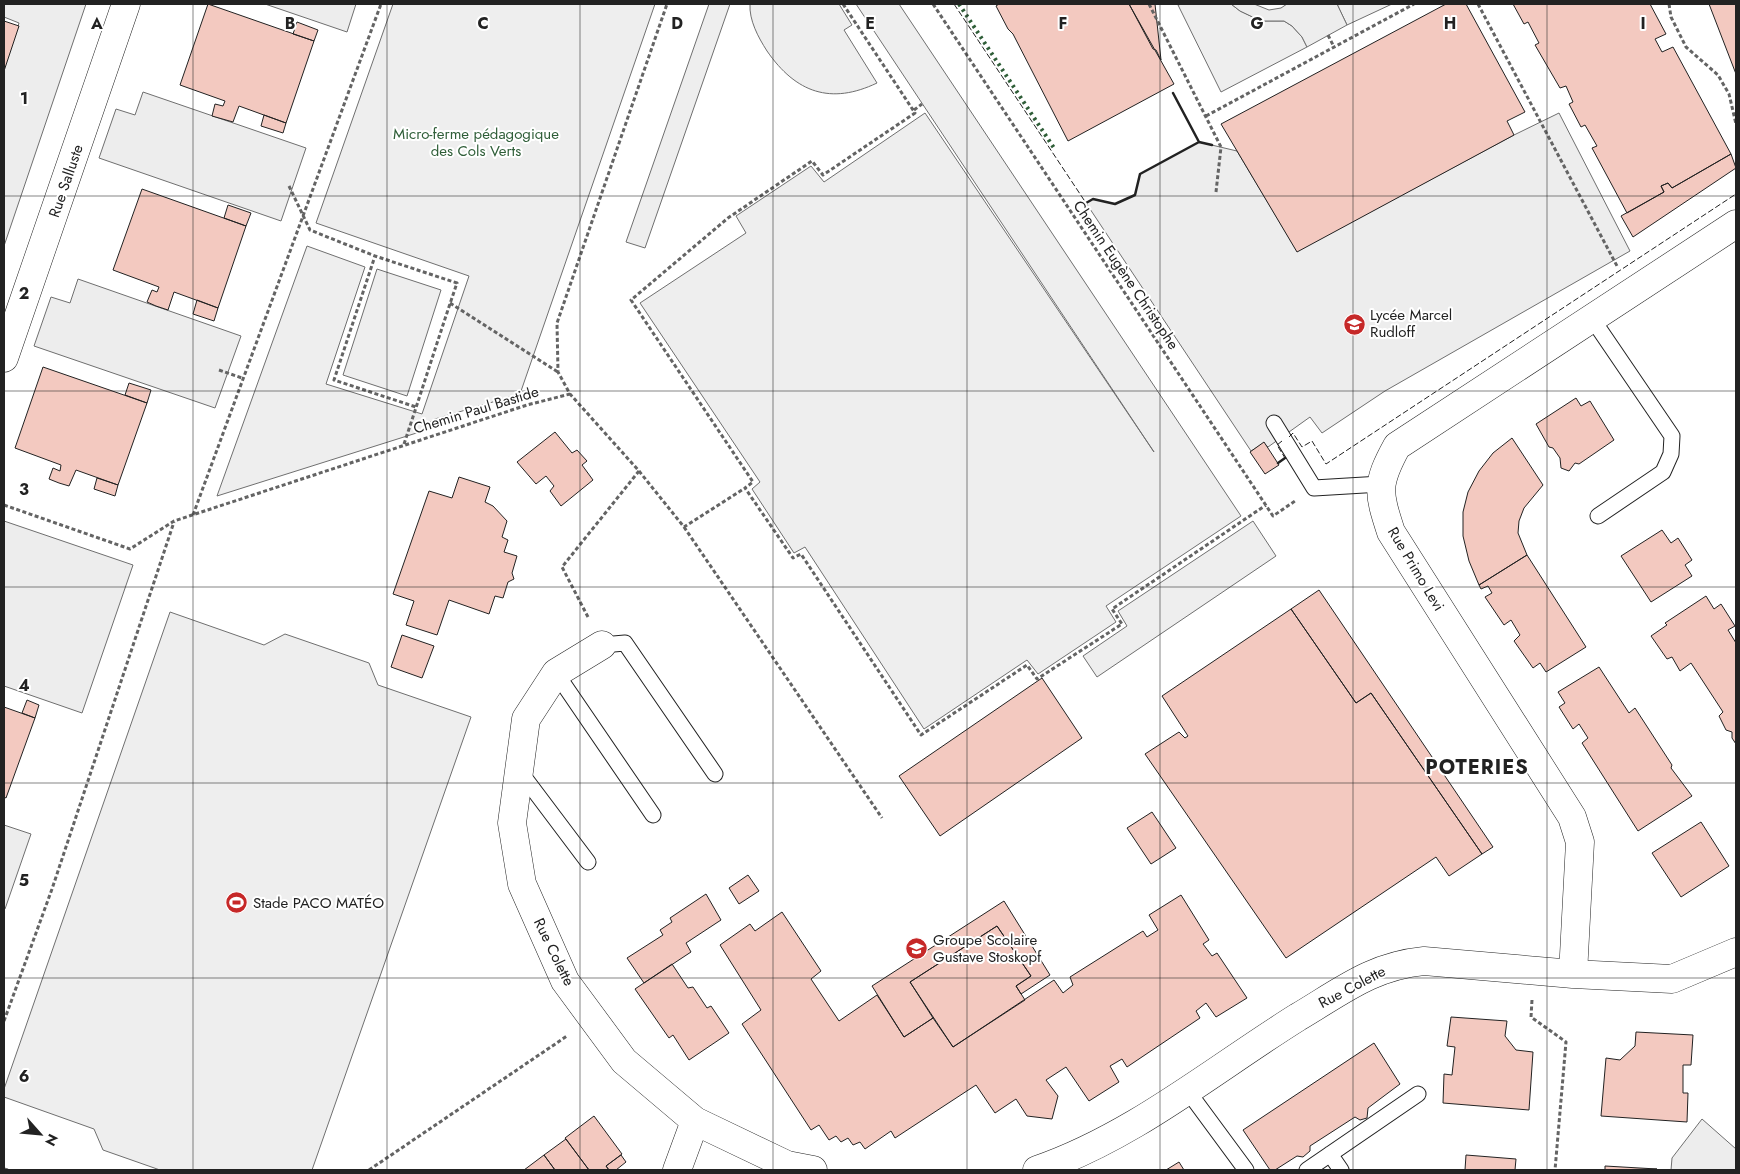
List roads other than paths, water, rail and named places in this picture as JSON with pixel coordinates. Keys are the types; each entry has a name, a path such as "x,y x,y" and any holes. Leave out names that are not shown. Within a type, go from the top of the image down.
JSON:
{"street":[{"name":"Rue Salluste","path":"4,358 126,4"},
{"name":"Rue Primo Levi","path":"1573,974 1580,842 1572,817 1391,532 1381,502 1381,484 1384,469 1397,446 1736,224"},
{"name":"Rue Colette","path":"602,644 556,673 526,719 512,823 522,884 564,981 624,1061 695,1120 787,1165 813,1170"},
{"name":"Rue Colette","path":"1037,1170 1075,1157 1150,1115 1289,1023 1362,978 1382,969 1402,963 1424,961 1573,974 1672,979 1736,952"},
{"path":"677,1170 695,1120"}],"lane":[{"path":"1591,318 1672,436 1671,454 1663,472 1598,516"},
{"path":"1274,423 1314,488 1381,484"},
{"path":"602,644 625,643 714,774"},
{"path":"556,673 653,815"},
{"path":"518,769 588,862"},
{"path":"1187,1090 1246,1170"},
{"path":"1307,1170 1418,1094"},
{"path":"1330,1154 1341,1170"}],"place":[{"name":"Lycée Marcel Rudloff","path":"1354,324"},
{"name":"Stade PACO MATÉO","path":"237,903"},
{"name":"Groupe Scolaire Gustave Stoskopf","path":"917,949"}],"district":[{"name":"POTERIES","path":"1477,767"}],"park label":[{"name":"Micro-ferme pédagogique des Cols Verts","path":"476,142"}]}
